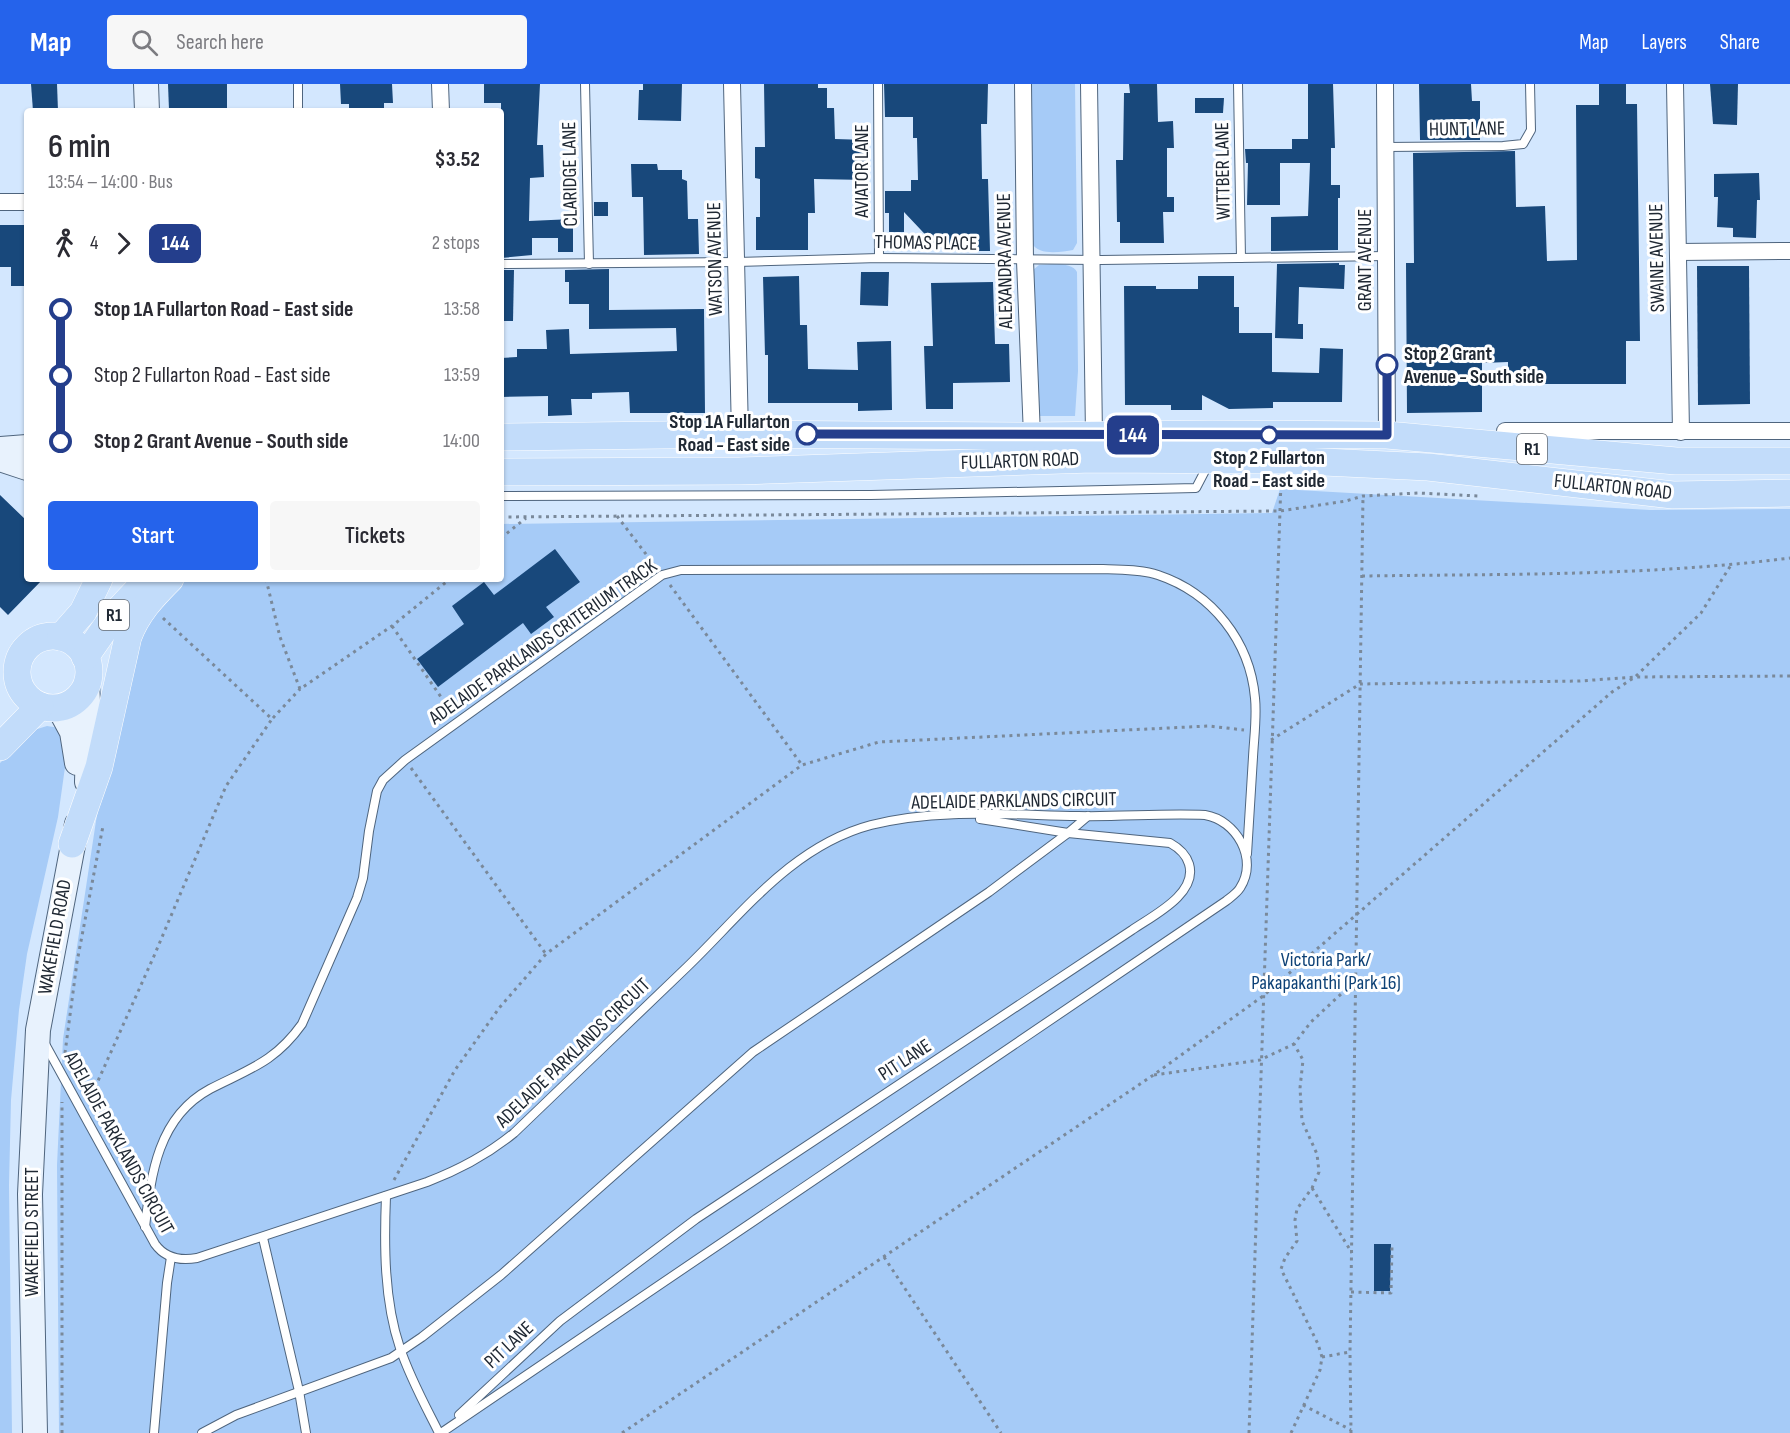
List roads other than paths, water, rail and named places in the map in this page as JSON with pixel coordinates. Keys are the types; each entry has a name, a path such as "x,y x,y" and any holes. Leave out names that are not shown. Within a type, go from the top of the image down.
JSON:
{"highway":[{"name":"FULLARTON ROAD","path":"504,437 740,434 1211,459 1428,467 1673,495 1781,494"},
{"path":"740,434 740,471"},
{"name":"FULLARTON ROAD","path":"504,472 740,471 1037,448 1094,435 1387,435 1676,461 1781,461"},
{"path":"1387,435 1389,465"},
{"path":"1781,461 1781,494"},
{"name":"R1","path":"97,582 82,612 61,637 80,648 85,657 115,614 145,582"},
{"path":"72,844 99,767 131,629 147,602 167,582"},
{"path":"61,637 50,636 30,645 22,653 9,683 21,687 28,699 49,707 71,704 87,684 89,670 85,657"},
{"path":"0,747 49,707"}],"main road":[{"path":"146,84 147,108"},
{"name":"WAKEFIELD ROAD","path":"38,1030 72,844 88,776 87,684"},
{"name":"WAKEFIELD ROAD","path":"49,707 72,732 77,757 72,844"},
{"name":"WAKEFIELD STREET","path":"35,1433 30,1194 38,1030"}],"street":[{"path":"441,84 441,108"},
{"name":"WATSON AVENUE","path":"732,84 740,434"},
{"name":"ALEXANDRA AVENUE","path":"1023,84 1025,261 1037,448"},
{"path":"1089,84 1094,435"},
{"name":"GRANT AVENUE","path":"1385,84 1387,435"},
{"name":"SWAINE AVENUE","path":"1675,84 1681,432"},
{"path":"0,202 24,202"},
{"path":"1678,252 1790,250"},
{"path":"1506,431 1790,431"},
{"path":"1772,431 1781,461"}],"lane":[{"path":"298,84 298,108"},
{"name":"CLARIDGE LANE","path":"585,84 589,264"},
{"name":"AVIATOR LANE","path":"878,84 879,258"},
{"name":"WITTBER LANE","path":"1238,84 1240,258"},
{"name":"HUNT LANE","path":"1385,147 1523,144 1531,130 1530,84"},
{"name":"THOMAS PLACE","path":"504,264 879,258 1093,261 1386,256"},
{"path":"504,496 871,495 1196,488 1211,459"},
{"name":"ADELAIDE PARKLANDS CRITERIUM TRACK","path":"145,1228 153,1168 164,1139 176,1117 184,1108 209,1090 253,1070 270,1058 302,1024 357,898 363,879 370,823 377,791 383,780 405,760 662,575 681,570 1103,569 1156,574 1180,584 1207,602 1228,624 1240,645 1248,666 1255,697 1246,860"},
{"name":"ADELAIDE PARKLANDS CIRCUIT","path":"38,1030 62,1079 84,1113 159,1250 181,1260 197,1258 386,1196 460,1169 490,1152 514,1133 783,871 807,853 838,838 870,826 919,817 1191,814 1215,817 1224,821 1236,833 1244,848 1246,860"},
{"name":"PIT LANE","path":"440,1433 560,1321 696,1219 1132,930 1180,895 1188,884 1190,873 1188,862 1182,851 1170,843 1068,833 959,815"},
{"path":"202,1433 236,1415 391,1358 422,1337 501,1275 753,1052 989,892 1088,816"},
{"path":"386,1196 385,1224 389,1296 401,1351 416,1388 440,1433 1226,900 1241,886 1245,876 1246,860"},
{"path":"263,1238 299,1391 306,1433"},
{"path":"154,1433 171,1257"}],"place":[{"name":"Stop 2 Grant Avenue - South side","path":"1387,365"},
{"name":"Stop 1A Fullarton Road - East side","path":"807,434"},
{"name":"Stop 2 Fullarton Road - East side","path":"1269,435"}],"park label":[{"name":"Victoria Park/ Pakapakanthi (Park 16)","path":"1326,972"}]}
